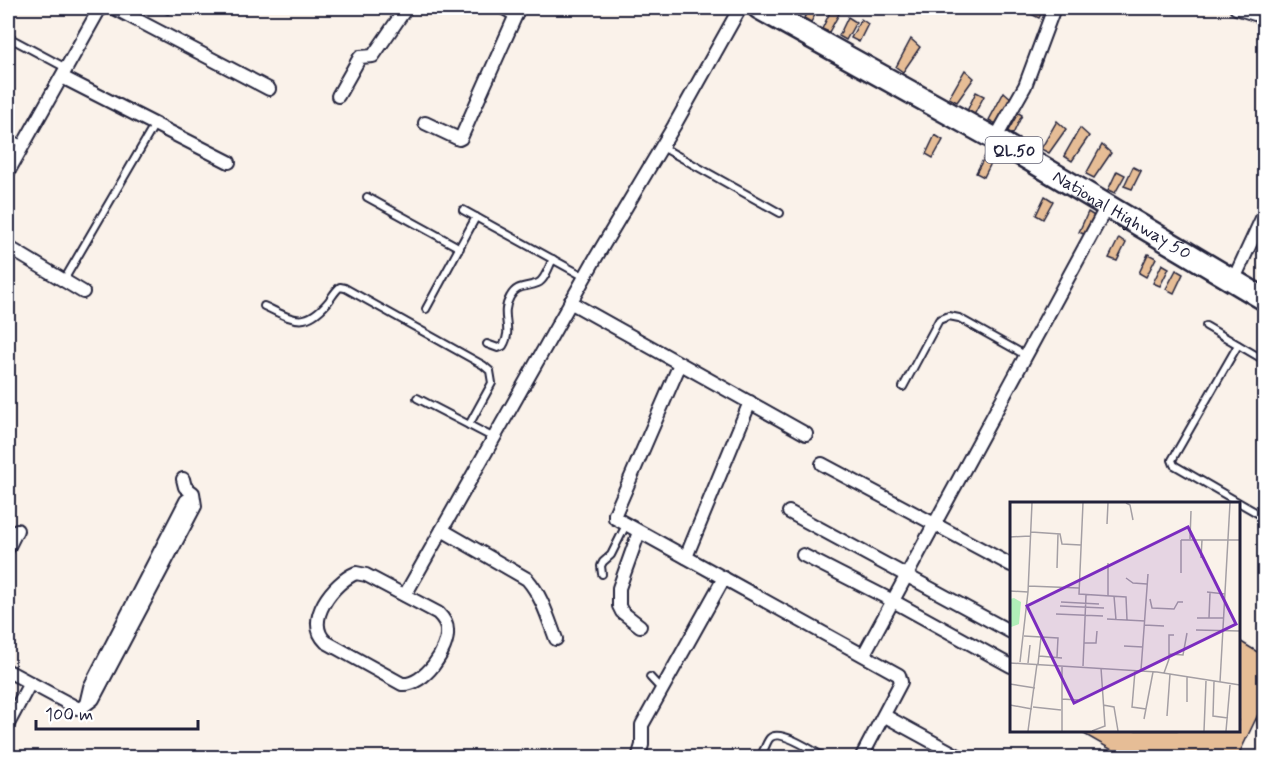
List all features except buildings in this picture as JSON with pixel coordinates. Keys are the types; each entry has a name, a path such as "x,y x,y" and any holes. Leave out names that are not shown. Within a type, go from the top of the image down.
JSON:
{"highway":[{"name":"National Highway 50","path":"759,8 788,14 1264,299"}],"street":[{"path":"8,172 17,142 64,73 100,8"},
{"path":"114,8 269,89"},
{"path":"338,96 360,57 373,56 406,8"},
{"path":"425,123 461,138 518,11 504,8"},
{"path":"405,595 570,302 662,147 740,8"},
{"path":"995,139 1025,86 1054,8"},
{"path":"1236,8 1264,17"},
{"path":"64,73 154,124 230,162"},
{"path":"864,654 1107,206"},
{"path":"1233,281 1264,214"},
{"path":"8,248 83,292"},
{"path":"570,302 806,434"},
{"path":"680,364 615,514 618,521 899,675 901,678 885,716 861,758"},
{"path":"686,557 750,402"},
{"path":"822,464 1010,564"},
{"path":"8,671 77,708 93,699 133,613 195,506 193,493 184,484 183,479"},
{"path":"789,512 1010,632"},
{"path":"8,548 17,530"},
{"path":"442,530 527,579 545,607 556,639"},
{"path":"639,532 619,595 622,612 640,626"},
{"path":"803,555 1010,665"},
{"path":"356,573 366,575 405,595 438,614 444,620 447,631 445,642 430,670 413,682 402,684 319,636 317,630 322,606 335,587 345,578 356,573"},
{"path":"638,758 641,750 642,725 724,578"},
{"path":"8,724 30,684"},
{"path":"885,716 962,758"}],"lane":[{"path":"8,37 64,73"},
{"path":"64,281 154,124"},
{"path":"662,147 780,213"},
{"path":"367,197 460,248"},
{"path":"463,210 585,277"},
{"path":"426,309 476,217"},
{"path":"487,344 498,348 503,346 508,334 504,316 508,301 523,285 542,280 553,259"},
{"path":"264,306 301,321 311,317 340,287 345,288 483,365 490,371 492,382 469,425"},
{"path":"903,387 939,321 949,316 959,318 1025,355"},
{"path":"1206,326 1264,360"},
{"path":"1238,345 1172,460 1174,465 1238,502"},
{"path":"417,398 494,438"},
{"path":"1239,503 1264,517"},
{"path":"602,574 601,566 611,555 626,525"},
{"path":"650,677 663,690"},
{"path":"1261,718 1264,728"},
{"path":"763,752 769,738 782,736 792,739 825,758"}]}
